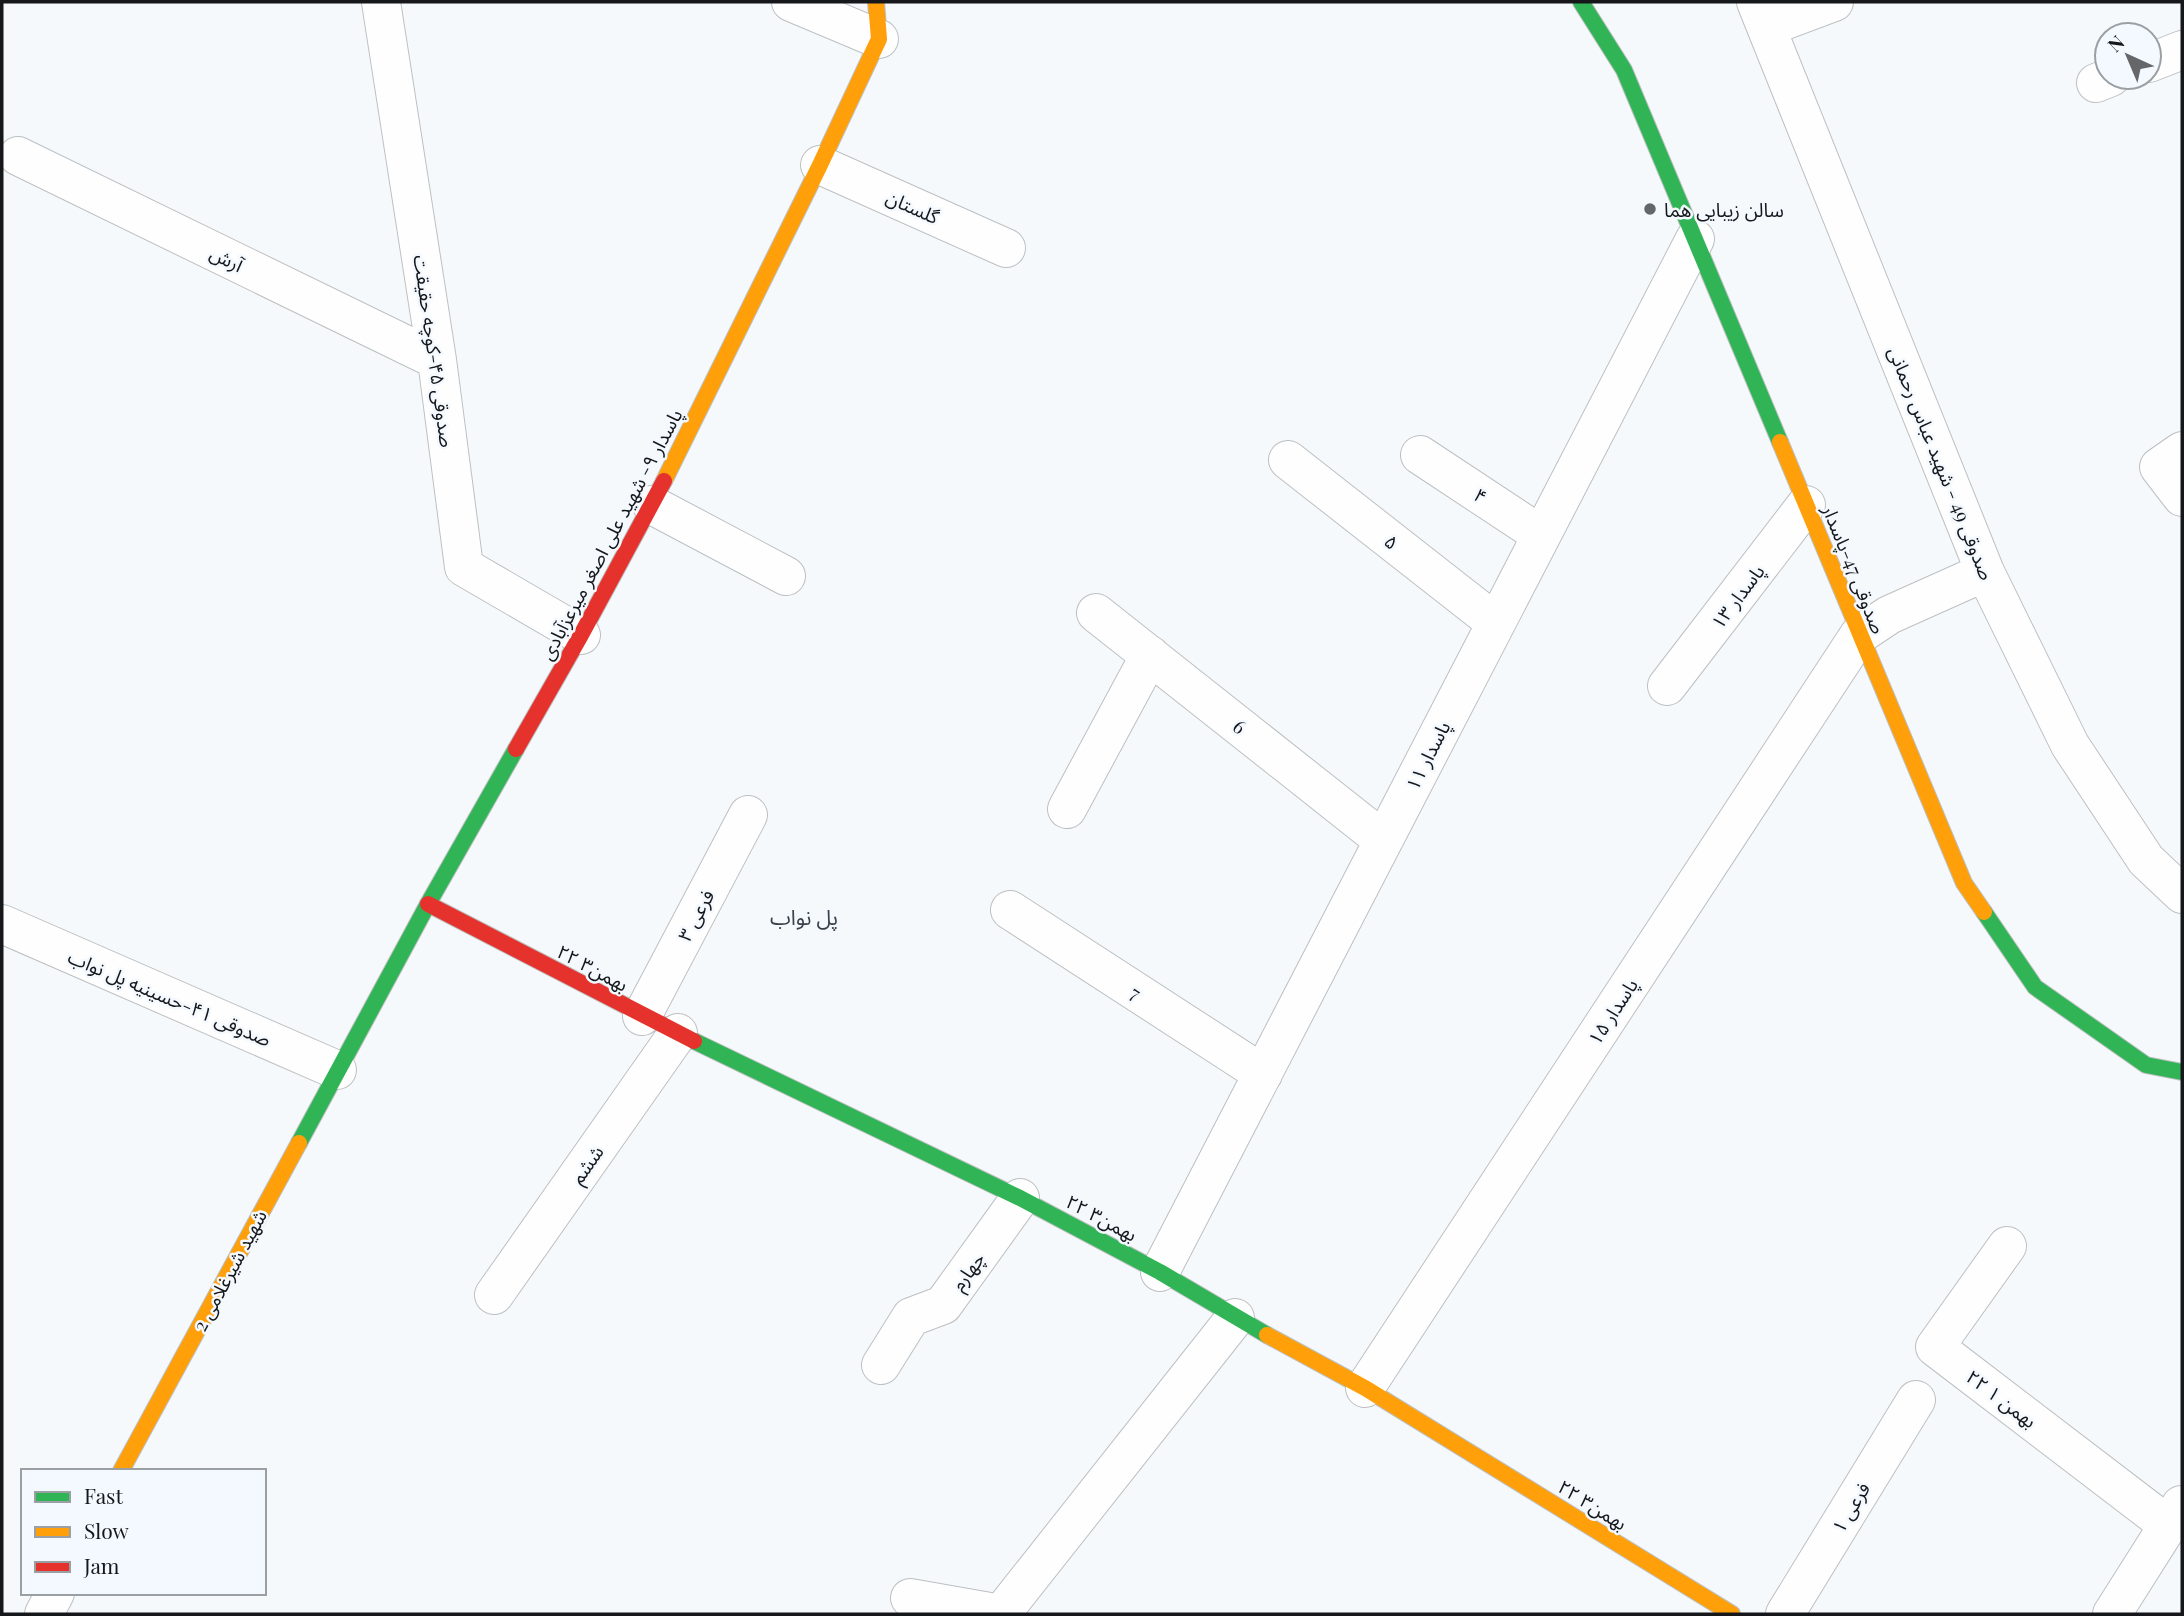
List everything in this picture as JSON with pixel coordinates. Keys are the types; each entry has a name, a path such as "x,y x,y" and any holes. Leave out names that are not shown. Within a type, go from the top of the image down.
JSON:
{"street":[{"path":"791,2 877,20"},
{"name":"صدوقی 47-پاسدار","path":"1581,2 1624,70 1806,505 1874,625 1964,883 2035,987 2146,1065 2182,1072"},
{"path":"1761,14 1834,2"},
{"name":"صدوقی ۴۵-کوچه حقیقت","path":"378,3 437,360 464,567 581,635"},
{"name":"صدوقی 49 - شهید عباس رحمانی","path":"1761,14 1972,577 2070,745 2146,860 2182,894"},
{"name":"پاسدار ۹- شهید علی اصغر میرعزآبادی","path":"337,1070 652,505 820,165 877,20"},
{"path":"2163,57 2182,50"},
{"name":"آرش","path":"18,156 437,360"},
{"name":"گلستان","path":"820,165 1006,247"},
{"name":"پاسدار ۱۱","path":"1160,1272 1695,239"},
{"path":"2182,451 2159,467 2182,497"},
{"name":"۴","path":"1420,455 1541,536"},
{"name":"۵","path":"1288,460 1496,623"},
{"path":"652,505 786,576"},
{"name":"پاسدار ۱۳","path":"1667,686 1806,505"},
{"path":"1874,625 1972,577"},
{"name":"6","path":"1096,613 1383,840"},
{"name":"پاسدار ۱۵","path":"1365,1388 1874,625"},
{"path":"1068,809 1150,655"},
{"name":"فرعی ۳","path":"642,1016 748,815"},
{"name":"۲۲ بهمن۳","path":"428,904 642,1016 1020,1198 1160,1272 1235,1318 1365,1388 1731,1614"},
{"name":"7","path":"1010,910 1263,1074"},
{"name":"صدوقی ۴۱-حسینیه پل نواب","path":"2,924 337,1070"},
{"name":"ششم","path":"495,1295 678,1033"},
{"name":"شهید شیرغلامی 2","path":"122,1469 337,1070"},
{"name":"چهارم","path":"881,1365 911,1317 943,1305 1020,1198"},
{"name":"۲۲ بهمن ۱","path":"2007,1246 1935,1347 2175,1514"},
{"path":"910,1598 1001,1614 1235,1318"},
{"name":"فرعی ۱","path":"1785,1614 1916,1400"},
{"path":"2112,1614 2175,1514"},
{"path":"44,1614 54,1595"}],"traffic: fast":[{"path":"1581,2 1624,70 1780,442"},
{"path":"299,1143 428,904 516,749"},
{"path":"1984,912 2035,987 2146,1065 2182,1072"},
{"path":"694,1041 1020,1198 1160,1272 1267,1335"}],"traffic: slow":[{"path":"664,481 879,39 876,2"},
{"path":"1780,442 1964,883 1984,912"},
{"path":"122,1469 299,1143"},
{"path":"1267,1335 1365,1388 1732,1614"}],"traffic: jam":[{"path":"516,749 664,481"},
{"path":"428,904 694,1041"}],"place":[{"name":"سالن زیبایی هما","path":"1650,209"}],"district":[{"name":"پل نواب","path":"804,916"}]}
